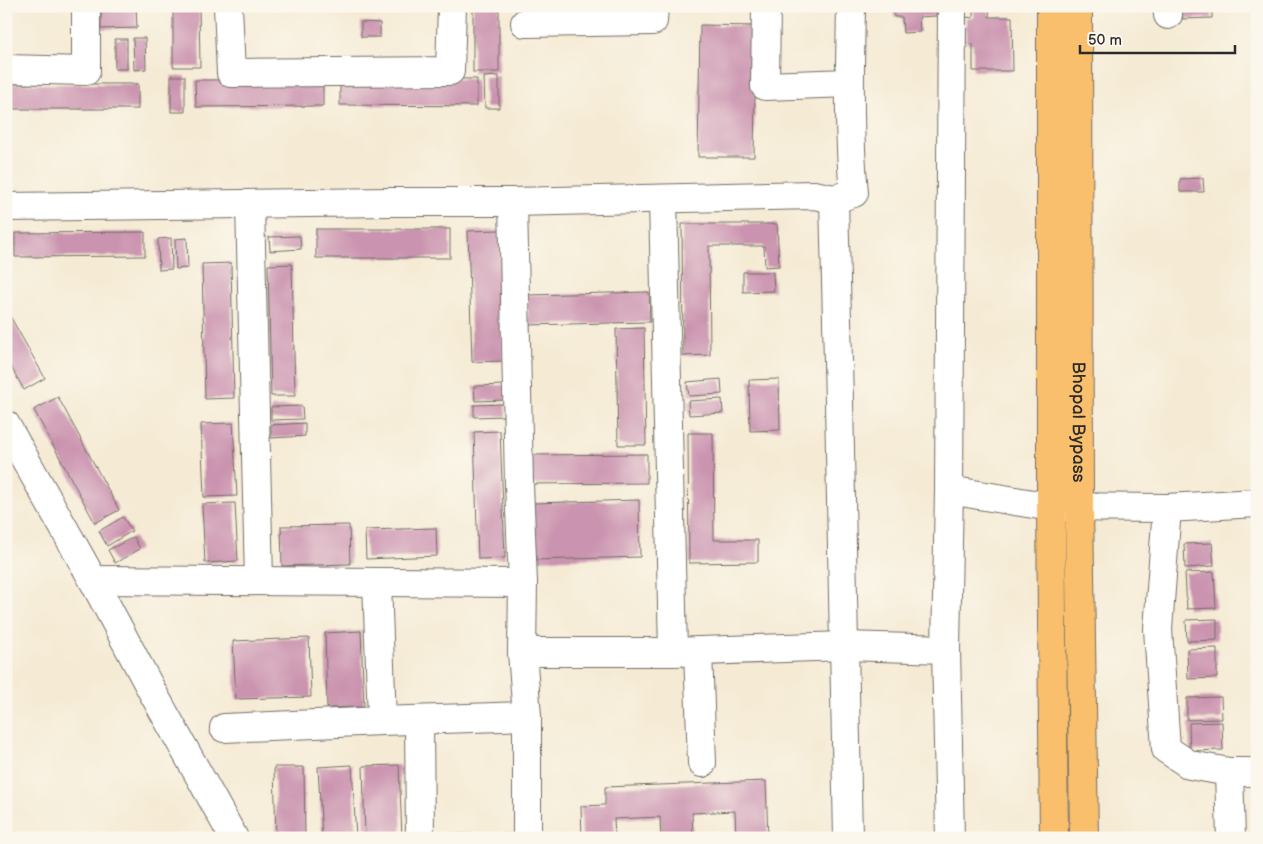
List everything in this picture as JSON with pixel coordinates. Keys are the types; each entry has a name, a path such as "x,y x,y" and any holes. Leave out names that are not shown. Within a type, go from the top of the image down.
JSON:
{"main road":[{"name":"Bhopal Bypass","path":"1050,6 1054,838"},
{"name":"Bhopal Bypass","path":"1078,6 1079,507 1084,838"}],"street":[{"path":"6,69 86,72 86,6"},
{"path":"228,6 231,73 241,73 450,71 452,6"},
{"path":"525,23 653,21 654,6"},
{"path":"766,6 766,86 849,83"},
{"path":"6,207 513,202 814,195 834,199 854,193 850,160 851,6"},
{"path":"950,838 946,650 949,490 952,6"},
{"path":"663,199 685,652 702,762"},
{"path":"834,199 848,838"},
{"path":"513,202 523,583 522,652 526,716 527,838"},
{"path":"250,204 259,581"},
{"path":"6,425 234,838"},
{"path":"949,490 1051,507 1167,508 1257,504"},
{"path":"1167,508 1158,629 1166,749 1190,765 1230,772 1257,772"},
{"path":"93,580 523,583"},
{"path":"377,582 382,721"},
{"path":"522,652 685,652 845,646 946,650"},
{"path":"224,728 526,716"},
{"path":"419,720 420,838"},
{"path":"1230,772 1231,838"}],"building":[{"path":"101,6 136,6 137,28 101,29"},
{"path":"173,6 199,6 200,67 173,67"},
{"path":"473,6 499,6 499,72 473,72"},
{"path":"893,6 936,6 936,16 919,17 920,32 903,33 902,17 894,17"},
{"path":"973,6 990,6 989,17 1012,17 1013,71 973,71 973,44 966,43 966,17 973,18"},
{"path":"1182,6 1212,6 1212,18 1182,19"},
{"path":"361,22 380,23 380,37 361,37"},
{"path":"700,25 756,26 754,157 698,157"},
{"path":"133,38 145,38 146,69 134,70"},
{"path":"115,39 127,39 127,69 115,69"},
{"path":"171,76 185,76 185,112 171,112"},
{"path":"499,76 499,108 485,108 484,77"},
{"path":"340,78 477,79 477,106 340,105"},
{"path":"195,80 323,80 323,106 196,107"},
{"path":"6,84 138,84 138,109 6,109"},
{"path":"1203,178 1204,192 1180,192 1180,179"},
{"path":"682,224 777,224 779,266 765,267 764,246 709,246 710,355 683,356"},
{"path":"316,229 450,229 450,258 316,258"},
{"path":"500,230 503,361 472,362 468,231"},
{"path":"145,232 145,256 15,257 15,233"},
{"path":"300,236 301,249 270,251 269,237"},
{"path":"171,238 172,269 159,270 158,239"},
{"path":"187,238 188,268 176,269 175,239"},
{"path":"231,263 234,398 205,399 202,264"},
{"path":"292,264 295,396 271,396 268,265"},
{"path":"743,272 773,272 774,291 743,292"},
{"path":"649,292 650,322 528,325 528,295"},
{"path":"6,309 45,378 24,390 6,358"},
{"path":"644,328 646,445 618,445 616,329"},
{"path":"721,379 722,394 689,396 687,382"},
{"path":"779,379 780,430 750,431 749,380"},
{"path":"505,385 506,400 475,401 474,386"},
{"path":"58,397 119,510 95,523 34,410"},
{"path":"722,399 723,413 689,415 688,401"},
{"path":"505,404 506,416 474,417 474,405"},
{"path":"302,406 303,419 271,420 271,407"},
{"path":"233,423 237,496 204,497 201,424"},
{"path":"305,423 305,436 271,438 271,425"},
{"path":"500,431 505,558 478,559 474,432"},
{"path":"688,433 713,433 714,540 758,540 758,562 689,563"},
{"path":"647,454 647,483 530,484 530,455"},
{"path":"639,500 640,557 535,560 533,503"},
{"path":"235,503 238,561 205,563 202,504"},
{"path":"123,517 132,531 107,546 99,531"},
{"path":"349,525 350,564 282,566 281,526"},
{"path":"436,528 437,556 366,559 365,530"},
{"path":"134,537 140,549 115,563 108,550"},
{"path":"1212,543 1214,566 1185,568 1184,544"},
{"path":"1214,572 1216,608 1187,609 1185,573"},
{"path":"1217,619 1217,640 1187,641 1186,620"},
{"path":"361,631 364,707 327,708 325,633"},
{"path":"309,638 311,697 236,699 233,641"},
{"path":"1217,648 1217,678 1188,679 1187,649"},
{"path":"1221,697 1222,719 1187,720 1187,698"},
{"path":"1222,722 1223,750 1190,751 1189,723"},
{"path":"352,765 356,838 322,838 318,767"},
{"path":"399,765 402,837 365,838 363,766"},
{"path":"274,767 304,767 305,837 276,838"},
{"path":"766,781 768,838 736,838 735,811 692,813 693,838 661,838 660,817 614,819 615,838 582,838 581,806 605,805 605,787"},
{"path":"443,834 512,834 512,838 443,838"}]}
